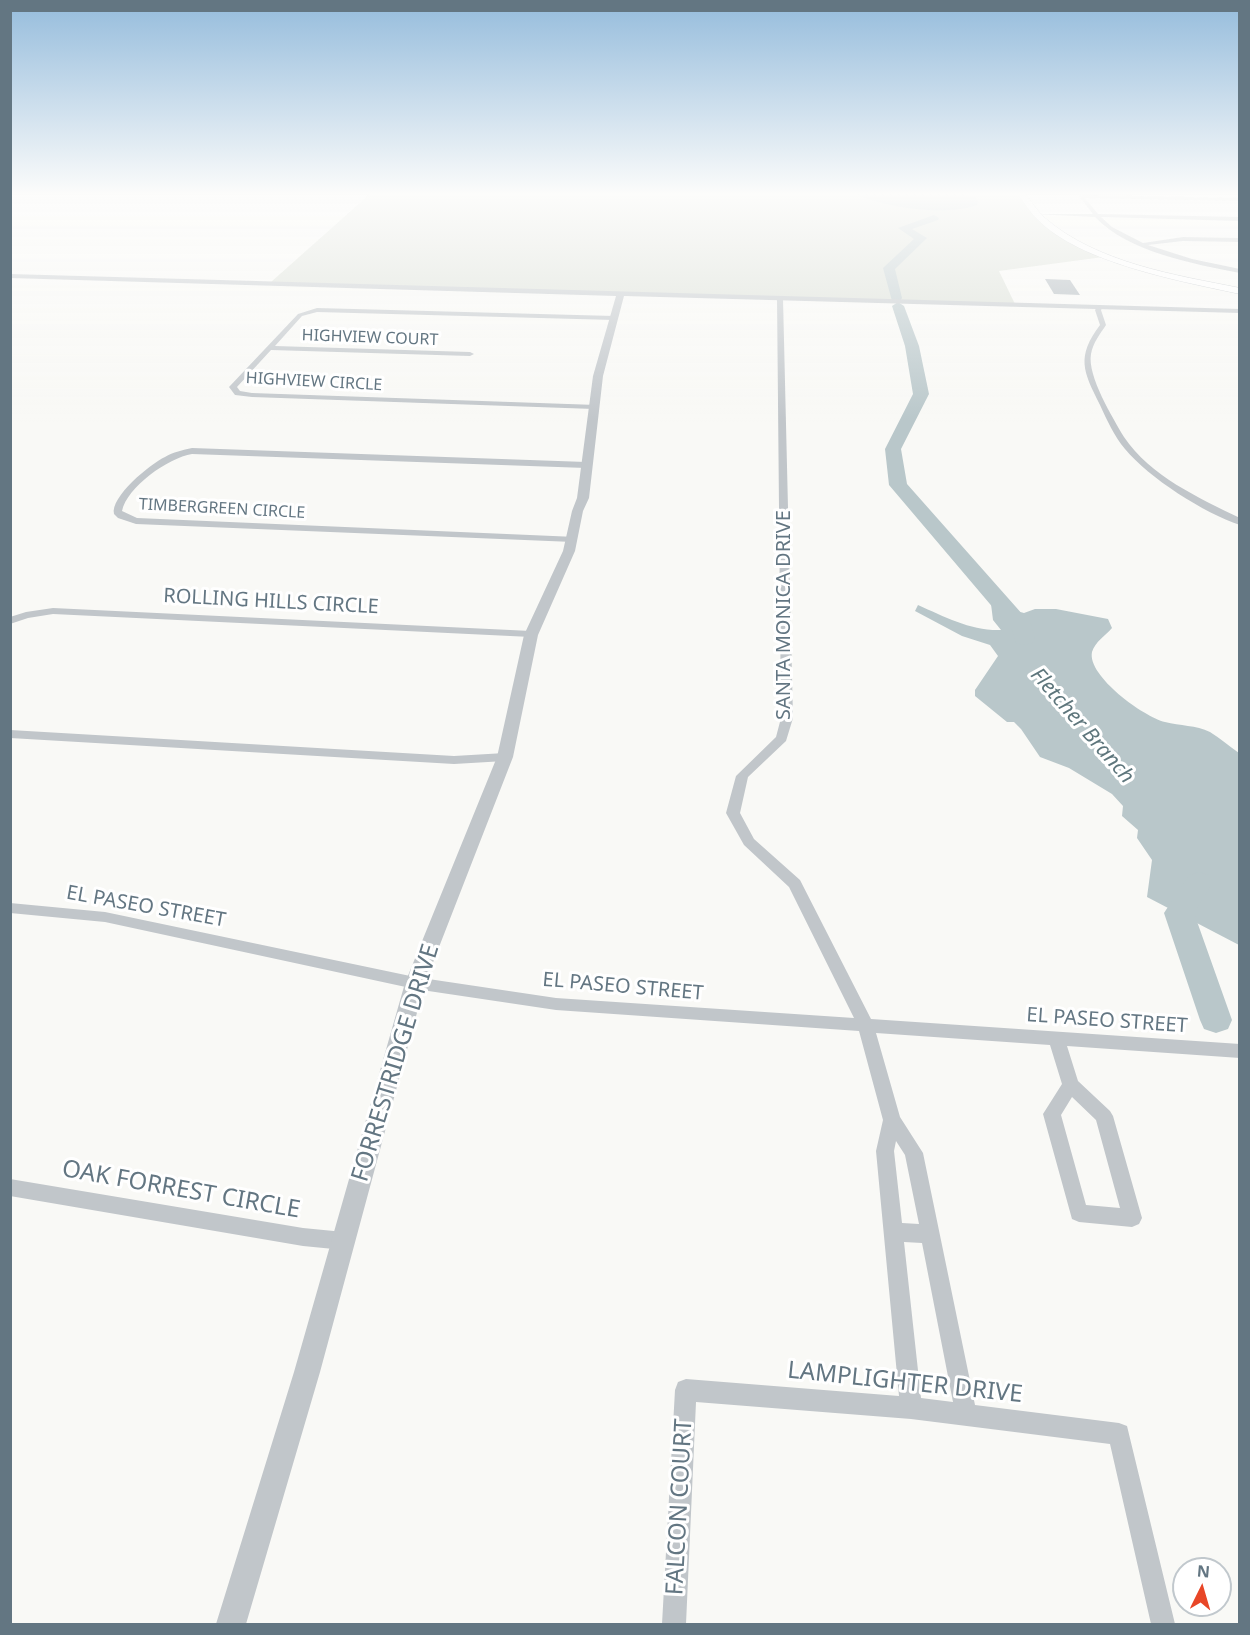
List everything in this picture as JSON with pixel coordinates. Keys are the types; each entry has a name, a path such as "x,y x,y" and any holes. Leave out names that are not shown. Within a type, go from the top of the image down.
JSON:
{"main road":[{"path":"1150,269 1239,289"},
{"path":"1167,269 1239,289"}],"street":[{"path":"10,276 1239,311"},
{"name":"FORRESTRIDGE DRIVE","path":"231,1624 344,1241 415,983 505,757 515,719 521,677 531,634 540,609 570,550 577,509 583,498 582,465 590,407 618,293"},
{"name":"SANTA MONICA DRIVE","path":"780,298 787,718 782,738 742,776 733,813 749,842 795,884 866,1026 892,1120 914,1152 966,1414"},
{"path":"1100,307 1098,310 1103,325 1089,344 1086,366 1090,379 1127,447 1173,487 1239,522"},
{"name":"HIGHVIEW CIRCLE","path":"590,407 252,395 234,390 234,383 300,315 317,310 611,318"},
{"name":"HIGHVIEW COURT","path":"268,348 470,354"},
{"name":"TIMBERGREEN CIRCLE","path":"573,539 136,521 121,516 117,512 119,503 159,462 174,454 192,451 582,465"},
{"name":"ROLLING HILLS CIRCLE","path":"10,621 26,615 53,611 531,634"},
{"path":"10,734 454,760 505,757"},
{"name":"EL PASEO STREET","path":"10,908 105,917 415,983 556,1004 1239,1051"},
{"path":"1057,1039 1071,1085 1104,1116 1132,1218 1079,1213 1052,1114 1071,1085"},
{"name":"SANTA MONICA DRIVE","path":"892,1120 885,1150 912,1408"},
{"name":"OAK FORREST CIRCLE","path":"10,1187 303,1237 344,1241"},
{"path":"894,1232 931,1234"},
{"name":"LAMPLIGHTER DRIVE","path":"686,1390 912,1408 1119,1434 1163,1624"},
{"name":"FALCON COURT","path":"674,1624 686,1390"}],"shaded area":[{"path":"285,269 1012,269 999,271 1015,304 271,282"}],"water":[{"path":"991,604 1024,613 1035,609 1056,609 1108,619 1112,628 1092,652 1093,662 1107,683 1131,704 1156,719 1205,730 1239,753 1239,945 1147,897 1152,860 1137,838 1138,830 1122,816 1123,806 1112,794 1069,768 1040,757 1014,722 1007,722 975,696 975,690 998,656 990,645 962,636 915,611 918,605 969,626 1001,630 993,620"}],"building":[{"path":"1045,279 1070,280 1080,295 1054,294"}],"waterway":[{"name":"Fletcher Branch","path":"889,269 896,298"},
{"name":"Fletcher Branch","path":"898,306 912,346 921,394 893,449 898,485 1023,629 1024,638"},
{"name":"Fletcher Branch","path":"1199,882 1179,913 1216,1020"}]}
